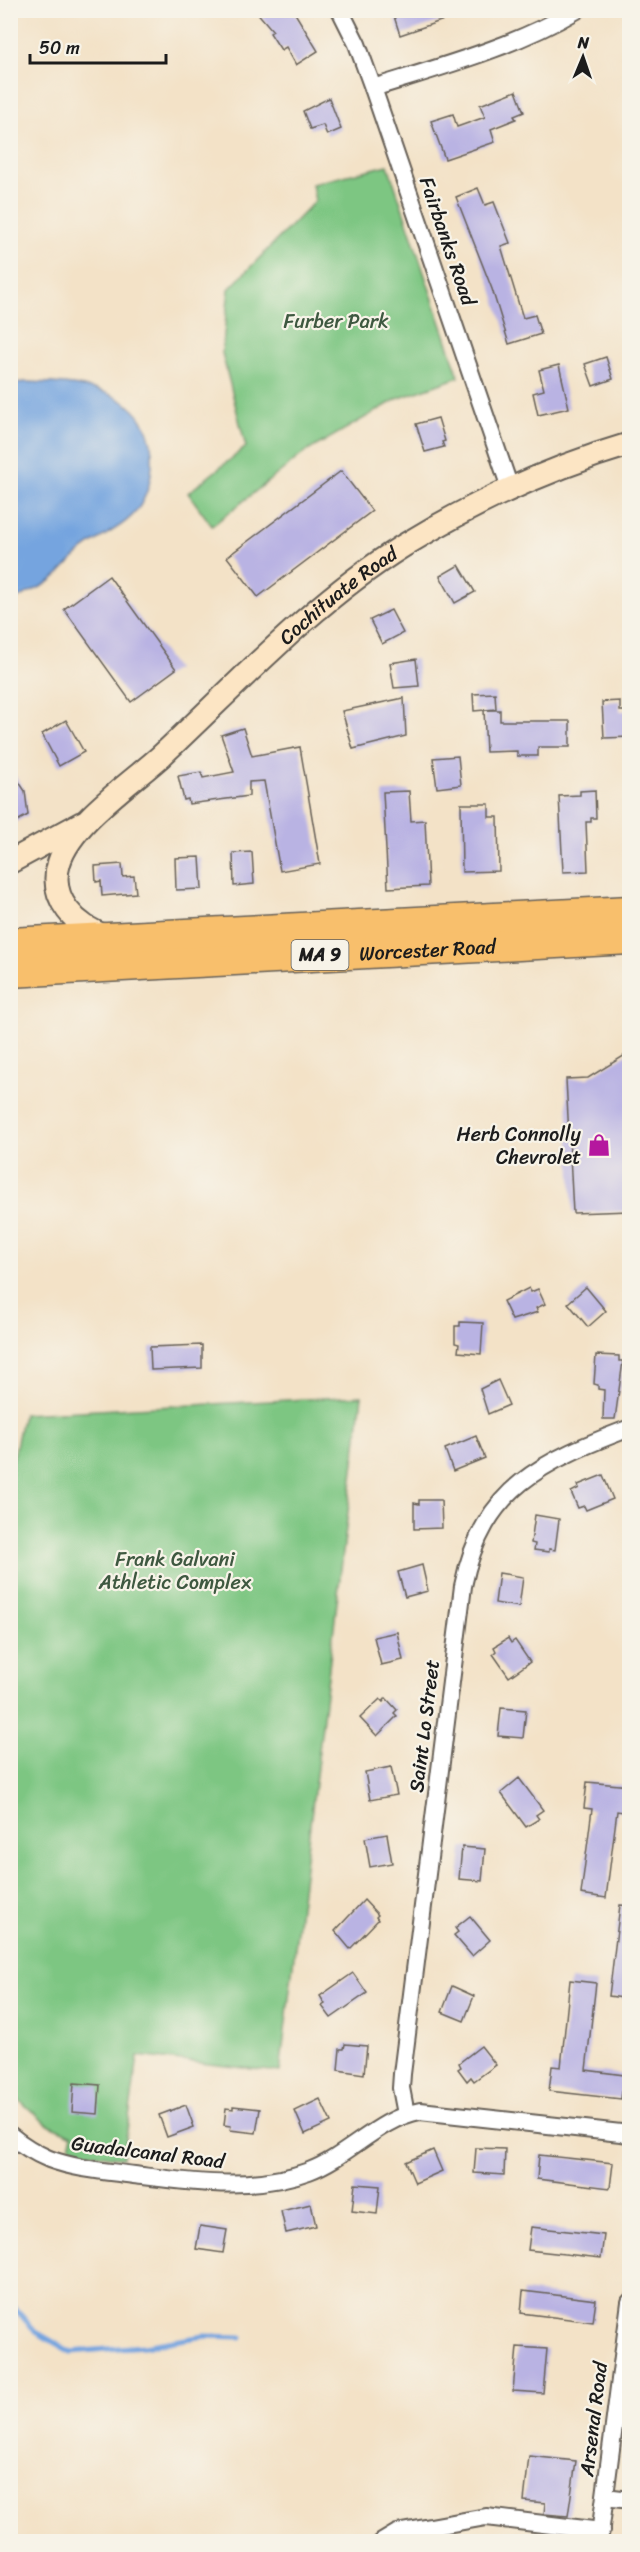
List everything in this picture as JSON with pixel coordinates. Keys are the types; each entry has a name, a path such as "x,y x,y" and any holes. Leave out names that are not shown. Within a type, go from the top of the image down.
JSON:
{"highway":[{"name":"Worcester Road","path":"10,943 630,910"},
{"name":"Worcester Road","path":"10,972 630,939"}],"main road":[{"name":"Cochituate Road","path":"108,938 97,934 73,918 59,895 57,879 63,853 91,818 322,605 401,548 510,488 569,463 630,444"},
{"name":"Cochituate Road","path":"10,862 91,818"}],"street":[{"name":"Fairbanks Road","path":"340,10 357,44 373,88 510,488"},
{"path":"373,88 509,44 534,34 577,10"},
{"name":"Saint Lo Street","path":"406,2114 401,2088 402,2074 463,1586 474,1543 497,1506 528,1476 570,1451 630,1428"},
{"name":"Guadalcanal Road","path":"10,2135 32,2151 87,2169 191,2182 238,2183 286,2178 308,2171 329,2162 392,2120 406,2114 435,2110 630,2134"},
{"name":"Arsenal Road","path":"600,2536 623,2400 630,2302"},
{"path":"605,2497 630,2500"},
{"path":"382,2541 397,2532 486,2517 600,2536"}],"green space":[{"name":"Furber Park","path":"388,165 459,377 397,399 304,453 212,526 188,493 246,447 222,353 229,289 315,201 312,184"},
{"name":"Frank Galvani Athletic Complex","path":"362,1396 280,2072 138,2056 123,2158 69,2150 73,2135 47,2124 11,2093 10,1474 23,1414"}],"water":[{"path":"11,383 68,384 88,388 107,393 124,402 138,414 147,431 152,452 152,467 145,496 133,515 83,550 51,580 11,603"}],"building":[{"path":"255,10 293,10 318,51 296,65 286,47 281,50 270,33 273,31"},
{"path":"392,10 463,10 464,13 400,35"},
{"path":"516,91 524,112 514,116 516,119 491,129 495,142 445,159 431,121 453,114 457,127 485,117 480,105"},
{"path":"329,98 341,129 327,135 323,125 310,129 303,111"},
{"path":"478,188 485,205 494,202 510,243 501,246 523,318 535,315 541,334 509,344 492,289 456,197"},
{"path":"606,357 613,379 593,386 585,364"},
{"path":"559,365 569,408 538,415 533,393 544,390 539,370"},
{"path":"438,418 445,441 442,442 444,447 425,452 416,424"},
{"path":"341,471 372,511 258,597 227,557"},
{"path":"459,565 475,592 455,603 440,576"},
{"path":"109,576 176,669 131,702 64,609"},
{"path":"391,610 403,633 382,644 370,620"},
{"path":"416,659 419,686 394,688 390,663"},
{"path":"495,693 496,709 474,711 473,694"},
{"path":"404,698 406,736 353,749 342,711"},
{"path":"620,701 620,711 630,711 630,737 604,738 602,702"},
{"path":"484,710 500,710 500,721 570,721 570,747 538,747 538,756 517,756 517,751 486,752"},
{"path":"66,720 84,752 59,766 42,734"},
{"path":"243,728 252,756 300,747 320,864 280,871 264,781 249,782 249,796 189,804 188,799 184,800 178,776 201,772 203,778 234,772 221,735"},
{"path":"458,756 461,785 437,788 433,758"},
{"path":"10,768 25,791 28,815 10,825"},
{"path":"595,790 596,818 591,818 591,822 586,822 588,871 563,872 559,796 580,795 580,791"},
{"path":"409,791 411,821 425,820 428,886 388,888 383,792"},
{"path":"461,804 489,804 489,817 498,817 499,871 462,872"},
{"path":"252,852 254,884 234,886 233,853"},
{"path":"200,857 202,889 176,890 175,858"},
{"path":"122,864 123,877 134,876 136,893 102,896 101,881 96,882 95,866"},
{"name":"Herb Connolly Chevrolet","path":"630,1052 630,1211 573,1213 566,1079 588,1078"},
{"path":"586,1287 606,1311 588,1327 568,1303"},
{"path":"529,1288 531,1292 538,1289 545,1304 536,1308 538,1312 512,1320 503,1301"},
{"path":"460,1322 483,1323 481,1354 458,1352 459,1344 455,1343 455,1326 460,1326"},
{"path":"202,1345 202,1368 151,1370 150,1347"},
{"path":"596,1355 619,1356 619,1361 623,1361 615,1419 603,1419 604,1390 598,1389 598,1385 594,1384"},
{"path":"498,1380 509,1405 488,1414 480,1389"},
{"path":"476,1436 485,1458 453,1471 445,1449"},
{"path":"603,1475 613,1499 586,1510 584,1506 578,1508 571,1492 579,1488 578,1485"},
{"path":"419,1500 441,1500 442,1528 414,1529 414,1503 419,1504"},
{"path":"535,1515 559,1519 555,1550 549,1549 549,1552 534,1550 535,1544 531,1543"},
{"path":"422,1565 428,1591 405,1597 398,1572"},
{"path":"499,1573 523,1577 519,1607 495,1603"},
{"path":"397,1632 403,1660 381,1665 374,1637"},
{"path":"508,1638 511,1643 515,1640 530,1662 509,1677 493,1654 496,1651 494,1647"},
{"path":"386,1698 397,1710 394,1713 397,1716 377,1736 360,1718 380,1699 383,1702"},
{"path":"501,1708 526,1710 523,1738 498,1736"},
{"path":"391,1767 397,1795 370,1800 365,1772"},
{"path":"519,1778 543,1810 536,1815 539,1819 526,1827 501,1793"},
{"path":"587,1782 630,1786 630,1813 617,1811 606,1898 581,1894 592,1809 584,1808"},
{"path":"387,1834 392,1863 370,1867 365,1838"},
{"path":"462,1847 485,1849 482,1881 459,1879"},
{"path":"364,1900 378,1915 376,1917 378,1920 350,1949 335,1931"},
{"path":"620,1905 630,1906 630,1999 609,1996"},
{"path":"470,1916 490,1940 472,1956 454,1935 458,1932 455,1928"},
{"path":"353,1973 367,1993 331,2018 322,2006 325,2004 320,1996"},
{"path":"570,1980 596,1983 586,2070 624,2075 621,2099 549,2091 552,2066 561,2067"},
{"path":"452,1986 474,1996 464,2021 442,2012"},
{"path":"345,2044 367,2046 364,2074 338,2070 340,2049 344,2049"},
{"path":"481,2046 496,2065 474,2081 471,2077 467,2081 458,2069 461,2067 459,2063"},
{"path":"74,2083 100,2085 98,2114 72,2112"},
{"path":"320,2099 331,2122 305,2134 295,2111"},
{"path":"186,2105 194,2127 167,2137 159,2115"},
{"path":"233,2106 260,2109 256,2133 230,2130 231,2126 224,2125 226,2108 233,2109"},
{"path":"476,2148 505,2149 504,2175 474,2173"},
{"path":"433,2150 442,2171 415,2183 406,2162"},
{"path":"539,2155 613,2163 610,2188 537,2179"},
{"path":"355,2184 380,2186 377,2214 352,2211"},
{"path":"311,2204 316,2226 286,2233 281,2211"},
{"path":"200,2226 227,2230 223,2253 196,2249"},
{"path":"531,2227 604,2235 601,2258 528,2250"},
{"path":"523,2291 596,2300 593,2322 521,2313"},
{"path":"517,2347 547,2349 543,2393 513,2391"},
{"path":"529,2456 576,2461 568,2516 544,2514 545,2503 524,2501"}],"waterway":[{"path":"10,2303 36,2332 71,2352 144,2346 204,2336 241,2337"}],"place":[{"name":"Herb Connolly Chevrolet","path":"599,1145"}]}
